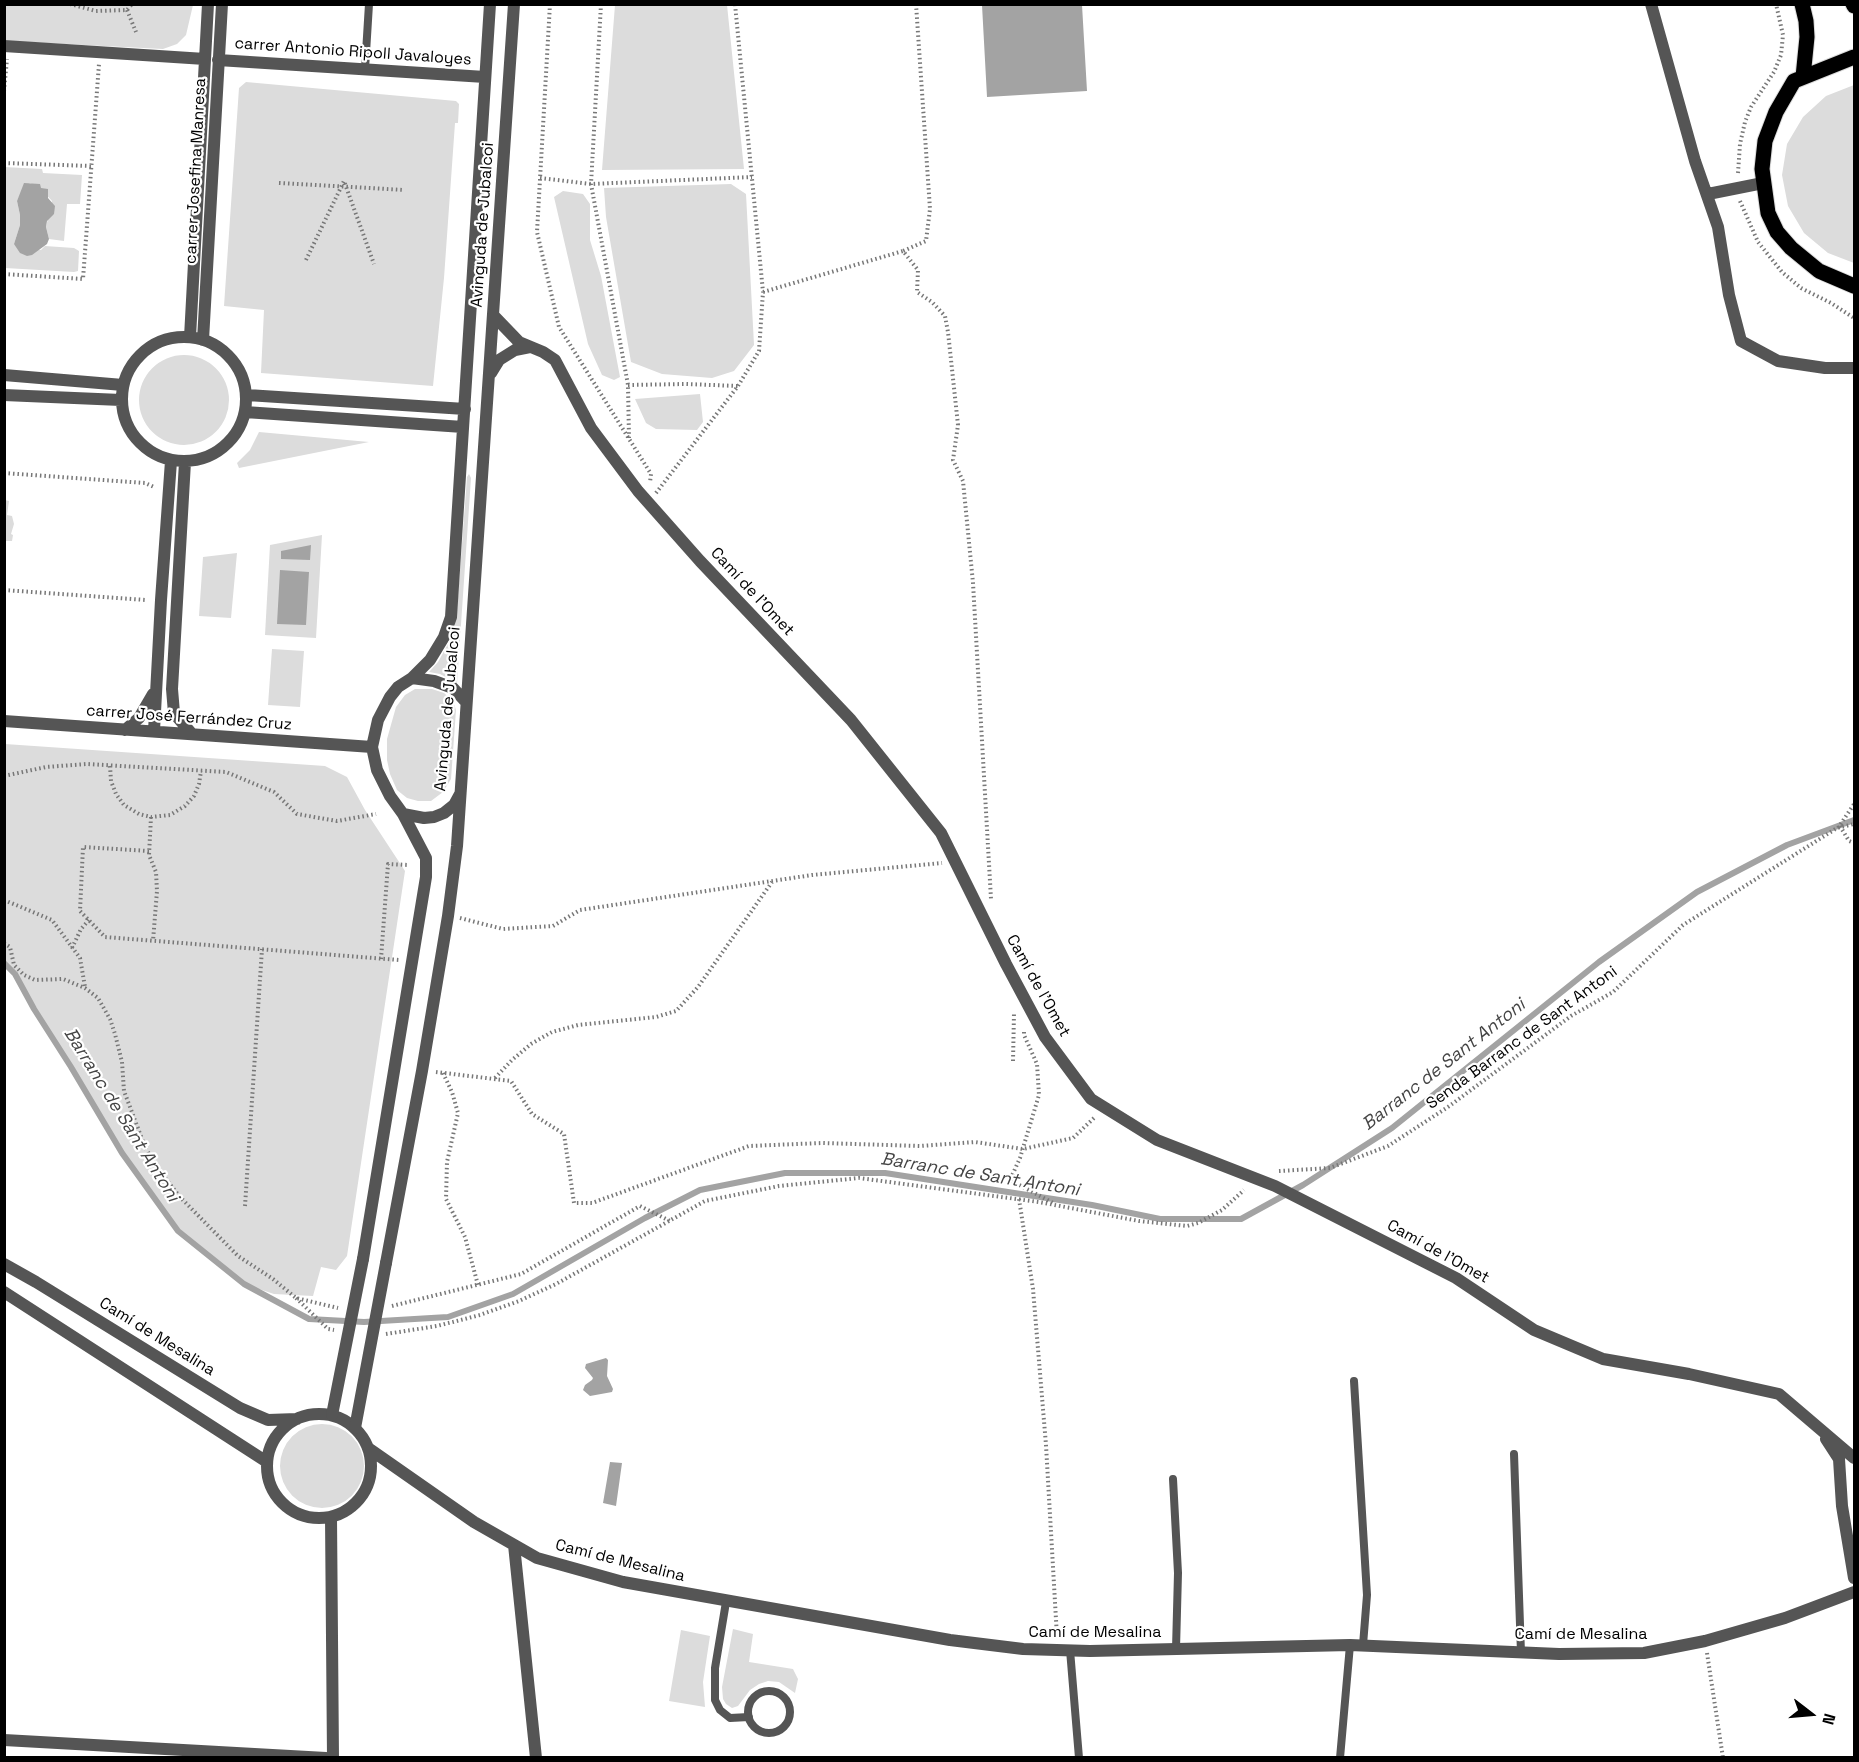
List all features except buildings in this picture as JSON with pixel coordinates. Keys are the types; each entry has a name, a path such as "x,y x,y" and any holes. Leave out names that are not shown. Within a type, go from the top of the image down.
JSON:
{"main road":[{"path":"1802,4 1807,37 1803,78"},
{"path":"1854,57 1794,81 1776,112 1765,141 1762,169 1767,213 1777,232 1819,271 1854,286"}],"street":[{"name":"carrer Josefina Manresa","path":"190,337 208,4"},
{"name":"carrer Josefina Manresa","path":"203,340 222,4"},
{"name":"Avinguda de Jubalcoi","path":"490,4 451,617 444,636 430,660 412,678 398,687 390,697 378,720 372,747 377,770 390,796 403,814 424,818 444,813 454,805 460,793 514,4"},
{"path":"1651,4 1695,161 1718,226 1729,295 1741,340 1778,362 1825,368 1854,368"},
{"path":"6,46 205,59"},
{"name":"carrer Antonio Ripoll Javaloyes","path":"218,60 485,77"},
{"path":"1708,194 1763,183"},
{"name":"Camí de l'Omet","path":"493,315 519,342 555,360 591,428 648,503 851,720 941,833 1045,1037 1091,1099 1157,1140 1275,1186 1456,1278 1534,1330 1603,1359 1689,1374 1779,1394 1854,1458"},
{"path":"190,337 203,340 225,352 236,365 243,378 247,395 245,412 234,437 212,456 185,462 171,461 145,449 135,439 123,414 121,400 123,385 130,367 153,345 171,338 190,337"},
{"path":"489,376 499,360 515,350 530,347"},
{"path":"4,375 123,385"},
{"path":"4,395 121,400"},
{"path":"247,395 465,409"},
{"path":"245,412 463,427"},
{"path":"154,732 171,461"},
{"path":"185,462 172,689 174,713 191,733"},
{"path":"412,678 434,681 453,688 466,702"},
{"path":"125,730 140,718 156,687"},
{"name":"carrer José Ferrández Cruz","path":"4,721 372,747"},
{"path":"355,1428 422,1071 457,846 460,793"},
{"path":"332,1415 363,1258 426,877 426,858 403,814"},
{"name":"Camí de Mesalina","path":"4,1264 240,1408 268,1420 297,1419"},
{"path":"4,1292 267,1462"},
{"path":"314,1414 332,1415 348,1422 360,1433 368,1448 371,1464 370,1480 363,1495 352,1507 331,1517 306,1517 290,1509 277,1497 269,1480 267,1462 272,1445 282,1430 297,1419 314,1414"},
{"name":"Camí de l'Omet","path":"1816,1426 1839,1459 1842,1506 1854,1578"},
{"name":"Camí de Mesalina","path":"368,1448 474,1522 537,1558 622,1582 726,1602 950,1640 1023,1649 1176,1649 1350,1645 1521,1653 1644,1653 1705,1641 1785,1618 1854,1592"},
{"path":"331,1517 333,1758"},
{"path":"514,1545 536,1758"},
{"path":"4,1740 326,1758"}],"lane":[{"path":"365,69 369,4"},
{"path":"1354,1381 1367,1595 1363,1646"},
{"path":"1514,1454 1521,1653"},
{"path":"1173,1479 1178,1573 1176,1649"},
{"path":"726,1602 715,1668 715,1700 720,1710 730,1718 749,1717"},
{"path":"1340,1758 1350,1645"},
{"path":"1064,1650 1079,1758"},
{"path":"765,1691 777,1693 787,1701 789,1707 788,1721 777,1731 763,1732 752,1723 749,1717 748,1710 753,1698 765,1691"}],"path":[{"path":"70,4 96,11 127,10 132,4"},
{"path":"550,4 537,232 559,327 651,474 648,503"},
{"path":"601,4 591,184 628,386 629,440"},
{"path":"648,503 738,386 759,351 763,292 735,4"},
{"path":"763,292 903,251 926,241 930,209 916,4"},
{"path":"127,10 136,32"},
{"path":"4,92 6,46"},
{"path":"4,274 83,279 100,52"},
{"path":"4,163 91,166"},
{"path":"540,178 591,184 752,177"},
{"path":"279,183 404,190"},
{"path":"306,260 343,187"},
{"path":"343,187 374,264"},
{"path":"903,251 918,270 917,292 932,302 945,316 948,332 958,425 953,460 963,482 973,583 991,903"},
{"path":"628,386 686,384 738,386"},
{"path":"4,473 145,483 154,487"},
{"path":"4,590 147,600"},
{"path":"4,777 46,767 87,764 226,772 274,792 297,814 337,821 376,814"},
{"path":"110,766 111,781 124,805 139,814 152,817 170,815 185,806 194,796 201,771"},
{"path":"1854,804 1839,827 1854,843"},
{"path":"152,817 149,851 156,872 157,891 153,941"},
{"name":"Senda Barranc de Sant Antoni","path":"385,1334 437,1326 480,1315 519,1301 556,1284 705,1201 779,1186 859,1178 1019,1199 1139,1221 1186,1226 1198,1223 1222,1210 1257,1178 1281,1170 1330,1168 1388,1146 1448,1107 1571,1016 1614,992 1683,925 1839,827 1854,824"},
{"path":"149,851 83,847 80,911 105,937 399,960"},
{"path":"447,916 503,929 553,926 580,910 812,875 955,861"},
{"path":"381,959 388,864 410,865"},
{"path":"494,1079 531,1044 552,1032 578,1025 657,1017 676,1011 698,987 772,881"},
{"path":"4,900 52,920 80,958 85,988"},
{"path":"72,948 81,929 89,920"},
{"path":"4,943 9,947 14,964 24,975 35,980 63,979 85,988 98,998 110,1019 122,1062 124,1091 145,1147 158,1169 180,1197 238,1256 273,1279 328,1329 339,1331"},
{"path":"245,1206 262,949"},
{"path":"1012,1061 1017,985"},
{"path":"1027,1003 1024,1035 1036,1064 1039,1095 1023,1149 1010,1180 1058,1205"},
{"path":"436,1072 511,1081 532,1114 564,1134 574,1203 592,1203 749,1146 822,1143 920,1146 975,1142 1023,1149 1072,1138 1105,1107"},
{"path":"443,1073 458,1113 447,1162 446,1198 465,1237 478,1285"},
{"path":"1019,1199 1035,1311 1064,1650"},
{"path":"384,1308 521,1274 640,1206 670,1221"},
{"path":"296,1298 340,1308"},
{"path":"1705,1641 1723,1758"}],"shaded area":[{"path":"4,5 193,5 186,35 177,44 163,49 5,41"},
{"path":"615,5 727,5 744,169 602,170"},
{"path":"982,5 1082,5 1087,91 987,97"},
{"path":"246,82 456,101 459,104 458,123 455,123 444,278 433,386 261,373 264,310 224,306 239,88"},
{"path":"1854,85 1854,263 1828,253 1804,233 1788,206 1782,175 1787,144 1803,117 1826,96"},
{"path":"4,167 42,169 43,173 82,175 80,204 67,204 64,241 49,239 46,227 52,201 41,189 30,183 23,189 17,201 20,225 14,244 41,250 45,246 74,248 79,251 78,271 5,268"},
{"path":"24,183 40,184 41,188 48,189 48,198 55,206 54,214 47,221 49,239 47,244 27,256 20,253 14,244 20,225 17,201"},
{"path":"731,184 746,194 754,345 734,371 712,378 662,374 631,362 606,217 604,188"},
{"path":"563,191 583,194 590,204 590,240 601,276 620,377 614,380 602,375 588,344 554,197"},
{"path":"184,355 201,358 216,368 226,383 229,400 226,417 216,432 201,442 184,445 167,442 152,432 142,417 139,400 142,383 152,368 167,358"},
{"path":"700,394 703,422 697,430 656,429 646,423 635,399"},
{"path":"259,432 369,442 239,468 237,463 250,450"},
{"path":"469,474 471,478 457,683 440,674 429,672 438,662 453,635"},
{"path":"5,500 9,501 7,515 12,516 14,524 11,534 13,535 12,541 5,541"},
{"path":"322,535 316,638 265,635 270,545"},
{"path":"311,545 310,560 281,559 281,551"},
{"path":"237,553 231,618 199,616 203,557"},
{"path":"280,570 309,572 306,625 277,624"},
{"path":"272,649 304,651 300,707 268,705"},
{"path":"415,689 432,689 444,693 453,701 456,710 451,779 443,792 431,801 407,798 397,790 387,760 387,739 396,707 405,695"},
{"path":"5,744 325,766 347,777 365,810 405,871 347,1256 336,1270 321,1267 313,1296 274,1294 244,1284 178,1231 122,1153 15,974 5,963"},
{"path":"606,1358 608,1360 607,1376 613,1389 612,1392 590,1396 583,1390 593,1378 585,1368 586,1364"},
{"path":"322,1424 338,1427 352,1436 361,1450 364,1466 361,1482 352,1496 338,1505 322,1508 306,1505 292,1496 283,1482 280,1466 283,1450 292,1436 306,1427"},
{"path":"610,1462 622,1463 616,1506 603,1503"},
{"path":"733,1629 753,1634 749,1662 793,1669 798,1679 795,1693 779,1682 768,1681 750,1690 738,1706 732,1708 726,1704 722,1687"},
{"path":"681,1630 710,1636 703,1682 705,1707 669,1701"}],"waterway":[{"name":"Barranc de Sant Antoni","path":"4,963 15,974 122,1153 178,1231 244,1284 309,1319 364,1322 448,1317 513,1294 645,1218 700,1190 785,1173 885,1173 1092,1205 1160,1219 1241,1219 1303,1185 1392,1128 1599,962 1697,892 1787,845 1854,820"}]}
